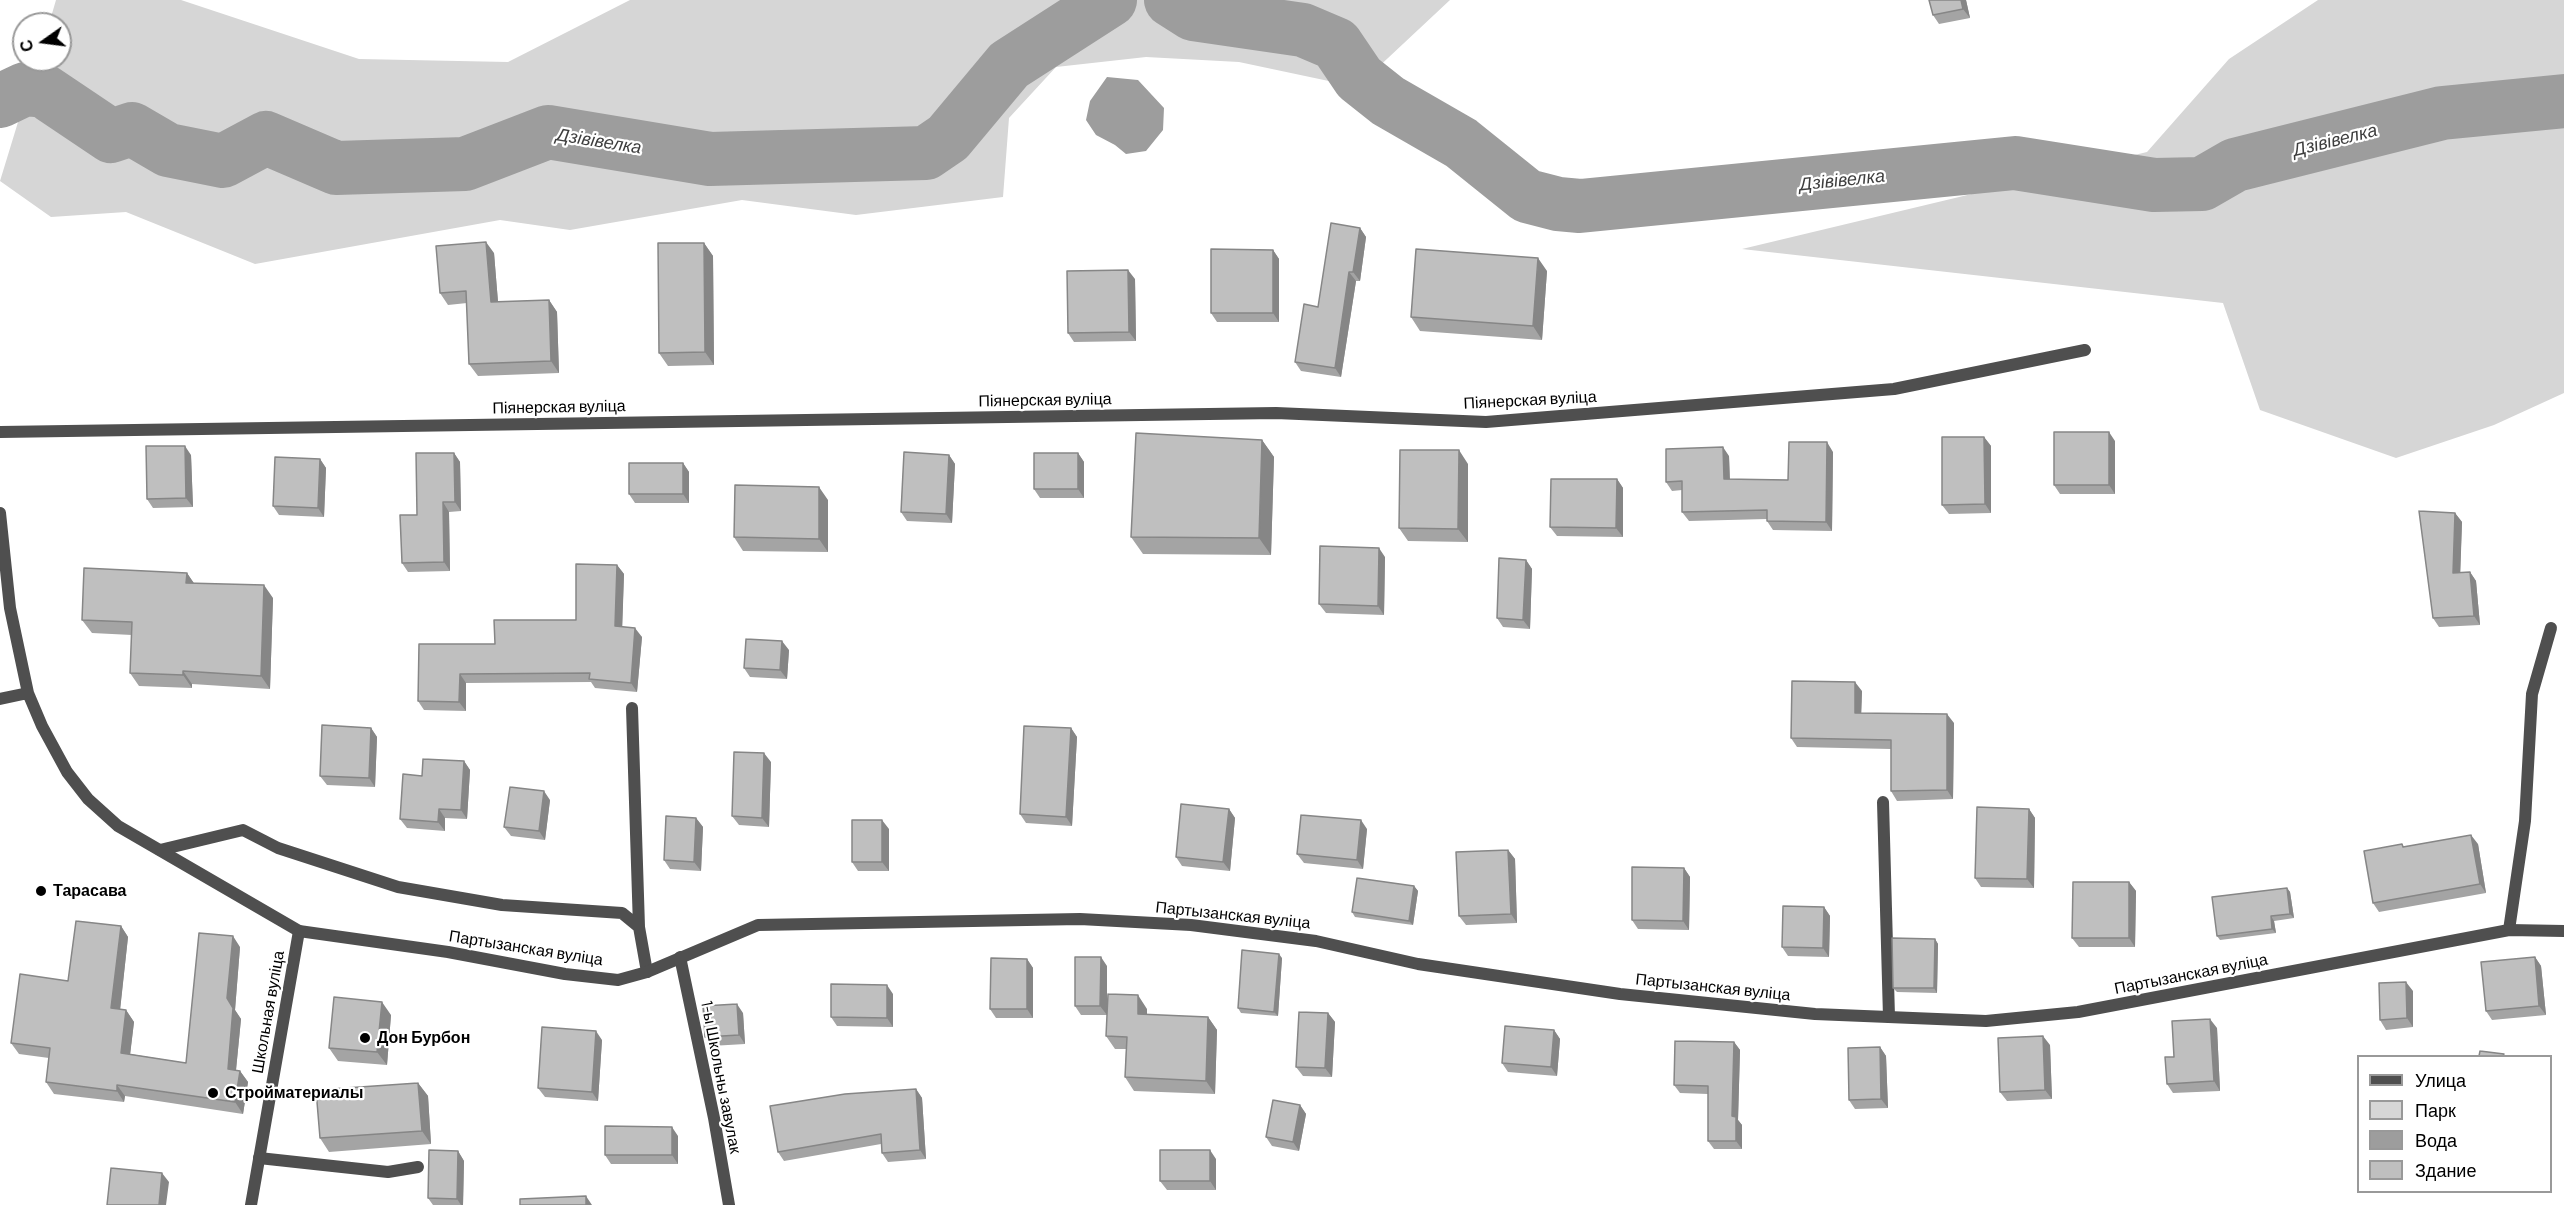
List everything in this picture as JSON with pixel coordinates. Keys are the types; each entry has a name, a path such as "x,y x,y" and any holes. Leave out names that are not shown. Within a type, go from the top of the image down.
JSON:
{"street":[{"name":"Піянерская вуліца","path":"0,432 1276,413 1486,422 1894,389 2085,350"},
{"name":"Партызанская вуліца","path":"0,513 10,608 28,693 56,753 88,799 118,826 299,931 448,952 565,974 618,980 647,972 758,925 1080,919 1191,925 1316,941 1418,963 1620,994 1815,1014 1986,1021 2078,1012 2509,930 2564,931"},
{"path":"2509,930 2525,821 2532,694 2551,628"},
{"path":"0,699 28,693"},
{"path":"632,708 639,927 647,972"},
{"path":"1883,802 1889,1017"},
{"path":"160,850 243,830 278,848 398,887 502,905 622,913 639,927"},
{"name":"Школьная вуліца","path":"251,1205 299,931"},
{"name":"1-ы Школьны завулак","path":"680,957 714,1118 729,1205"},
{"path":"259,1158 388,1172 418,1167"}],"green space":[{"path":"56,0 181,0 359,59 508,62 630,0 1450,0 1357,87 1239,62 1146,57 1056,67 1009,118 1003,197 856,215 742,200 570,230 500,220 255,264 126,212 51,217 0,181 33,72 72,72 72,12 52,12"},
{"path":"2318,0 2564,0 2564,393 2494,425 2396,458 2260,410 2223,303 1742,249 2147,152 2229,59"}],"water":[{"path":"1107,77 1138,80 1164,108 1163,130 1146,151 1126,154 1096,135 1086,120 1090,101"},
{"path":"1533,183 1572,188 1605,203 1618,216 1608,228 1587,229 1536,210 1527,196"}],"building":[{"path":"1929,0 1961,0 1963,9 1933,15"},
{"path":"1331,223 1360,228 1353,272 1349,272 1335,368 1295,362 1304,304 1318,307"},
{"path":"486,242 491,302 549,300 551,361 469,364 466,291 440,293 436,246"},
{"path":"658,243 704,243 705,352 659,353"},
{"path":"1211,249 1273,250 1273,313 1211,313"},
{"path":"1416,249 1538,258 1533,326 1411,317"},
{"path":"1128,270 1129,332 1068,333 1067,271"},
{"path":"2054,432 2109,432 2109,485 2054,485"},
{"path":"1136,433 1262,440 1259,538 1131,537"},
{"path":"1942,437 1984,437 1985,504 1942,505"},
{"path":"1789,442 1827,442 1826,522 1767,521 1767,510 1682,512 1682,481 1666,482 1666,449 1723,447 1724,479 1788,480"},
{"path":"146,446 185,446 186,498 147,499"},
{"path":"1400,450 1459,450 1458,529 1399,528"},
{"path":"904,452 949,455 946,514 901,512"},
{"path":"416,453 454,453 455,502 443,502 444,562 402,563 400,515 417,515"},
{"path":"1034,453 1078,453 1078,489 1034,489"},
{"path":"275,457 320,459 318,508 273,506"},
{"path":"629,463 683,463 683,494 629,494"},
{"path":"1551,479 1617,479 1616,528 1550,527"},
{"path":"735,485 819,487 819,539 734,537"},
{"path":"2419,511 2455,513 2453,573 2470,572 2474,616 2433,618"},
{"path":"1320,546 1379,548 1378,606 1319,604"},
{"path":"1499,558 1526,560 1523,620 1497,618"},
{"path":"576,564 617,565 615,626 635,628 631,683 589,679 590,673 460,674 459,702 418,701 419,644 495,644 494,620 576,620"},
{"path":"84,568 187,573 186,583 264,585 261,676 183,671 183,675 130,673 132,622 82,620"},
{"path":"746,639 782,641 780,670 744,668"},
{"path":"1792,681 1855,682 1855,713 1947,714 1947,790 1891,791 1891,740 1791,738"},
{"path":"322,725 371,728 369,778 320,776"},
{"path":"1024,726 1071,728 1066,817 1020,814"},
{"path":"734,752 764,753 762,818 732,816"},
{"path":"423,759 464,761 461,810 439,809 438,822 400,819 403,774 422,776"},
{"path":"510,787 544,791 539,831 504,827"},
{"path":"1181,804 1229,809 1223,862 1176,857"},
{"path":"1977,807 2029,809 2027,879 1975,878"},
{"path":"1301,815 1361,820 1357,860 1297,854"},
{"path":"666,816 696,818 694,862 664,860"},
{"path":"852,820 882,820 882,862 852,862"},
{"path":"2471,835 2480,884 2373,903 2364,851 2402,844 2403,847"},
{"path":"1508,850 1511,914 1459,916 1456,852"},
{"path":"1632,867 1684,868 1683,921 1632,920"},
{"path":"1357,878 1414,886 1409,921 1352,912"},
{"path":"2073,882 2129,882 2129,938 2072,938"},
{"path":"2287,888 2290,914 2271,916 2272,929 2217,936 2212,897"},
{"path":"1783,906 1824,907 1823,948 1782,947"},
{"path":"76,921 121,926 111,1008 126,1010 121,1053 186,1063 199,933 233,936 227,998 233,1008 228,1069 240,1071 235,1102 117,1085 117,1091 46,1082 50,1048 11,1043 20,974 68,981"},
{"path":"1892,938 1935,939 1934,988 1893,988"},
{"path":"1242,950 1279,954 1274,1012 1238,1008"},
{"path":"1075,957 1101,957 1100,1006 1075,1006"},
{"path":"2535,957 2539,1006 2486,1011 2481,962"},
{"path":"991,958 1027,959 1027,1009 990,1009"},
{"path":"2406,982 2407,1018 2380,1020 2379,983"},
{"path":"831,984 887,985 887,1018 831,1017"},
{"path":"1108,994 1138,995 1138,1014 1208,1017 1206,1081 1125,1077 1127,1037 1106,1036"},
{"path":"334,997 382,1002 377,1052 329,1048"},
{"path":"737,1004 739,1035 705,1037 703,1006"},
{"path":"1299,1012 1328,1013 1325,1068 1296,1067"},
{"path":"2210,1019 2214,1081 2167,1084 2165,1057 2174,1057 2172,1021"},
{"path":"1505,1026 1554,1030 1551,1067 1502,1063"},
{"path":"542,1027 596,1031 592,1092 538,1088"},
{"path":"2043,1036 2045,1090 2000,1092 1998,1038"},
{"path":"1675,1041 1734,1042 1732,1116 1736,1117 1736,1141 1708,1141 1708,1086 1674,1085"},
{"path":"1880,1047 1881,1099 1849,1100 1848,1048"},
{"path":"2480,1051 2504,1054 2504,1055 2479,1055"},
{"path":"418,1083 422,1131 320,1138 316,1090"},
{"path":"916,1089 920,1150 882,1153 881,1134 778,1152 770,1106 845,1094"},
{"path":"1273,1100 1300,1105 1293,1142 1266,1137"},
{"path":"605,1126 672,1127 672,1155 605,1155"},
{"path":"429,1150 458,1151 457,1199 428,1198"},
{"path":"1160,1150 1210,1150 1210,1181 1160,1181"},
{"path":"111,1168 162,1173 159,1205 107,1205"},
{"path":"586,1196 586,1205 520,1205 520,1199"}],"waterway":[{"name":"Дзівівелка","path":"0,101 25,89 44,91 111,136 132,129 168,150 223,161 266,138 336,168 465,164 548,132 710,159 926,153 948,138 1009,65 1110,0"},
{"name":"Дзівівелка","path":"1171,0 1193,14 1303,30 1336,44 1359,78 1388,101 1461,143 1527,196 1558,204 1580,206 2015,163 2154,185 2202,184 2235,165 2442,113 2564,101"}],"place":[{"name":"Тарасава","path":"41,891"},
{"name":"Дон Бурбон","path":"365,1038"},
{"name":"Стройматериалы","path":"213,1093"}]}
